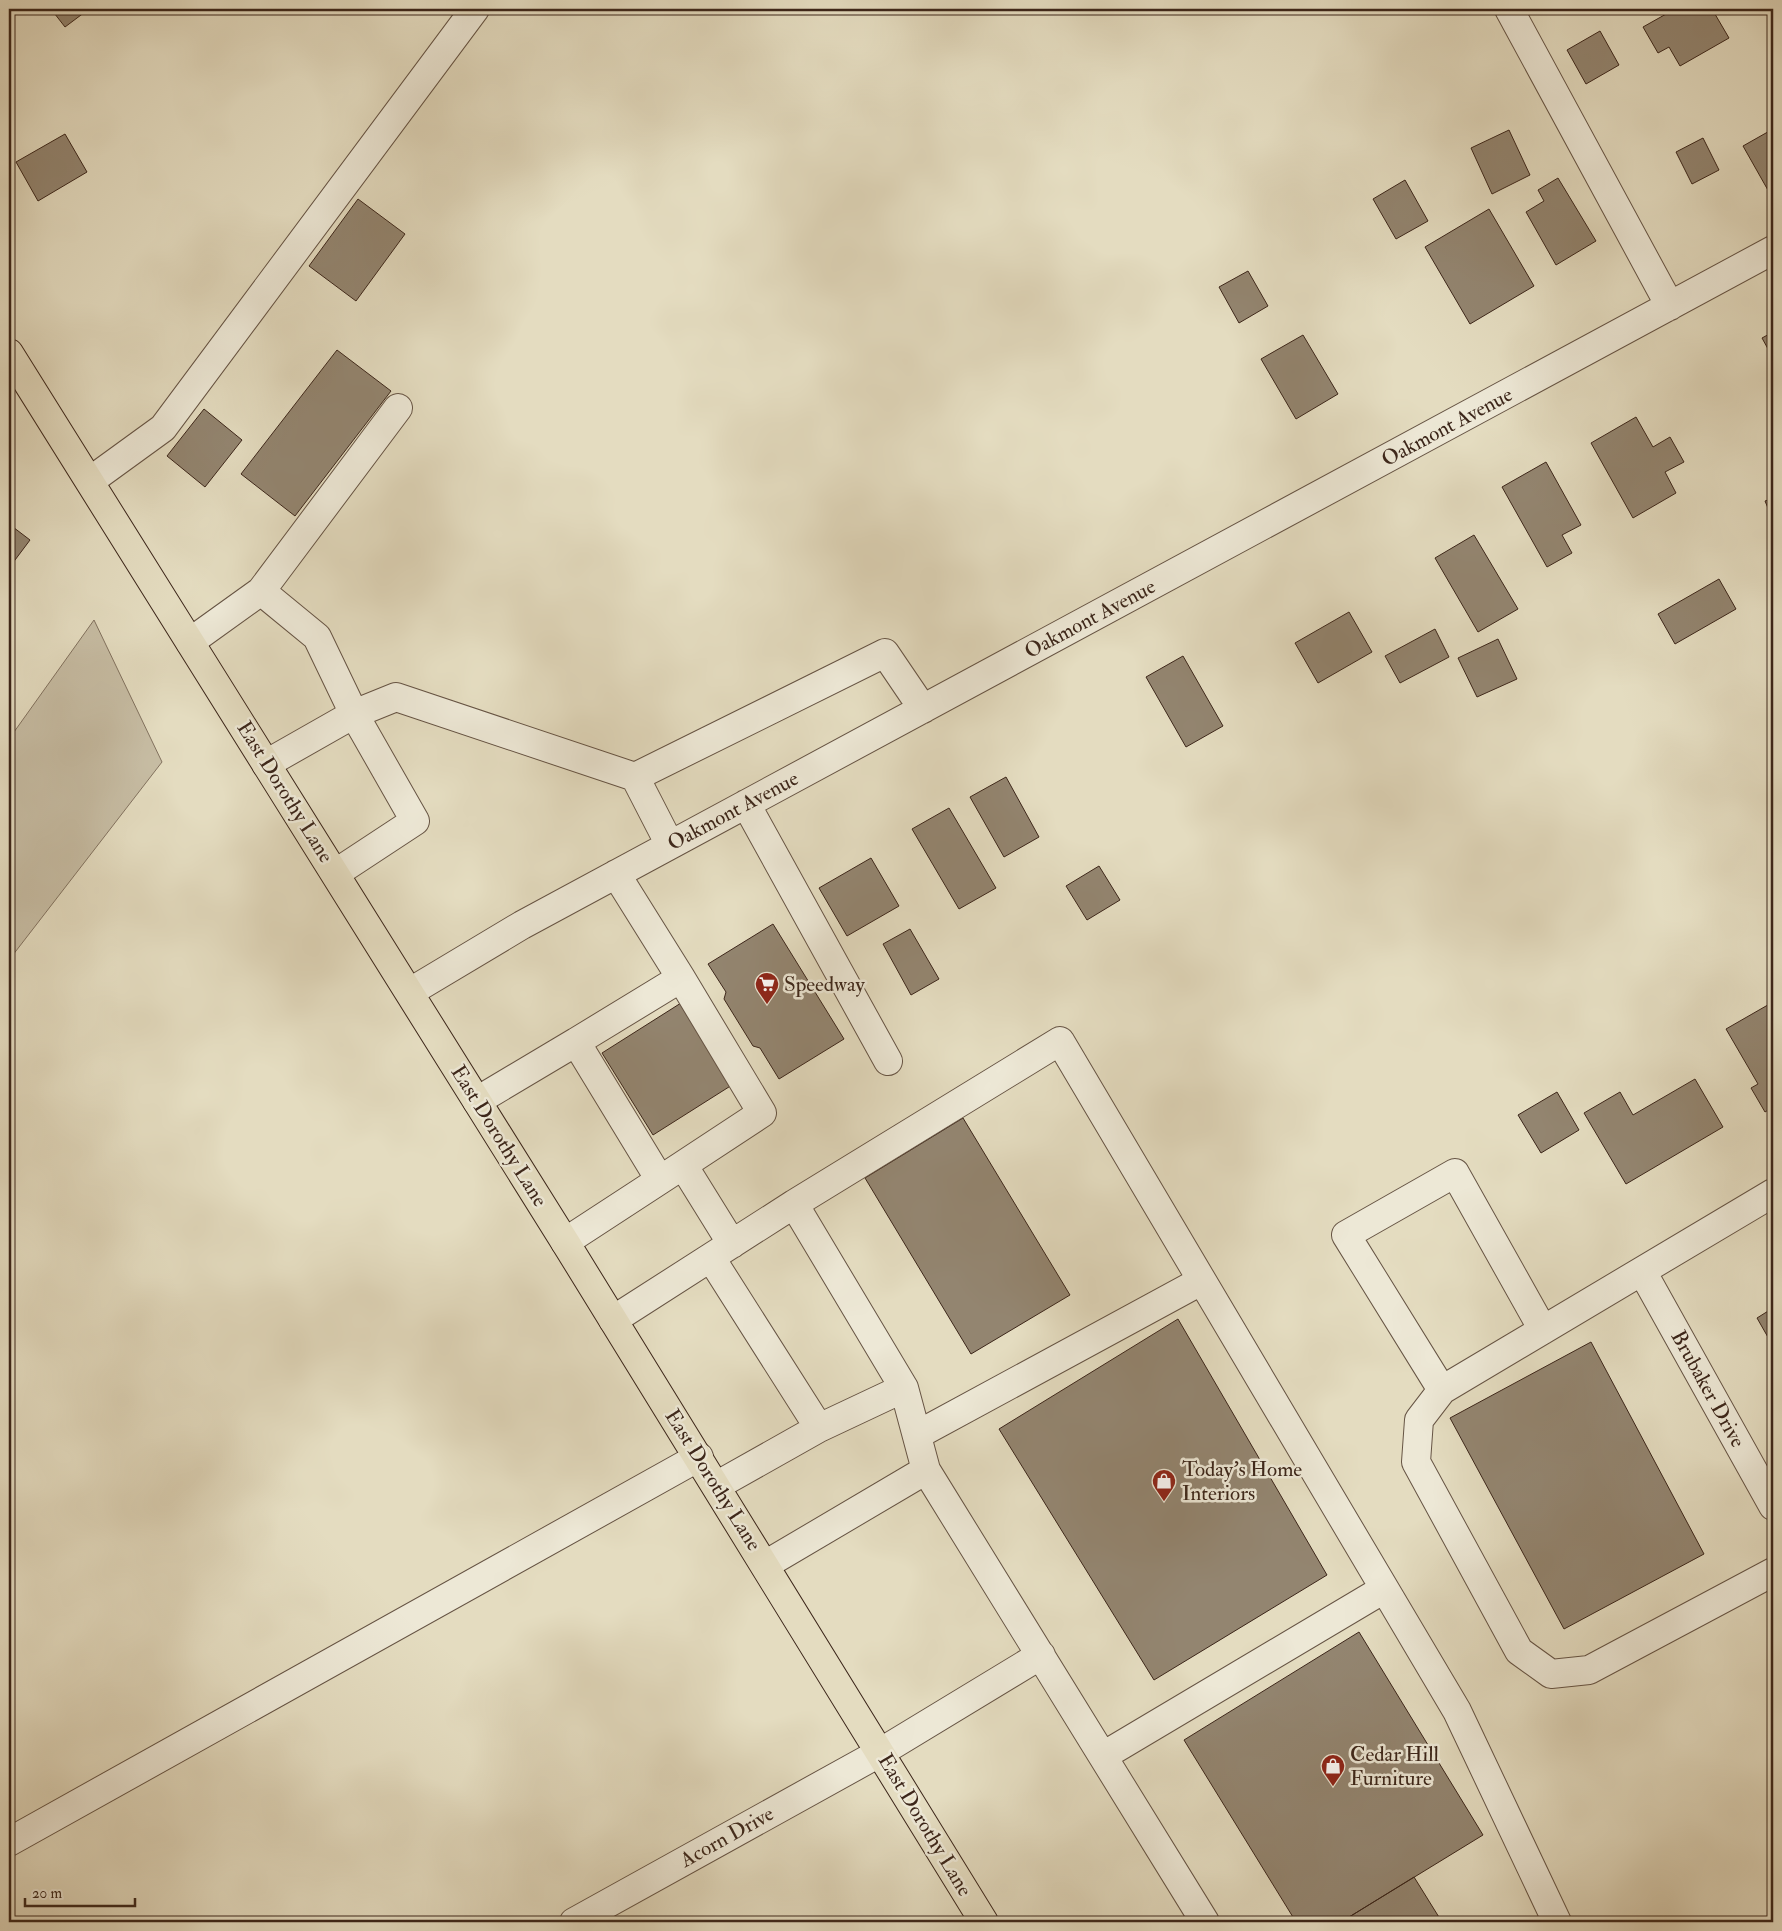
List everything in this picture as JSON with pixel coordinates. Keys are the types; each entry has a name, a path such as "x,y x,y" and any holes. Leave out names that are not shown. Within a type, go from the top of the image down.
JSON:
{"main road":[{"name":"East Dorothy Lane","path":"9,353 336,873 699,1457 984,1922"}],"street":[{"path":"90,481 163,428 475,9"},
{"path":"1509,9 1670,306"},
{"name":"Oakmont Avenue","path":"410,992 522,925 1773,250"},
{"path":"190,642 261,591 398,408"},
{"path":"261,591 317,637 354,714 415,821 336,873"},
{"path":"635,777 885,653 922,709"},
{"path":"266,764 354,714 396,697 635,777 670,845"},
{"path":"746,804 888,1060"},
{"path":"565,1242 762,1113 616,874"},
{"path":"477,1101 681,978"},
{"path":"613,1320 794,1204 1060,1041 1457,1711 1557,1922"},
{"path":"576,1042 660,1180"},
{"path":"683,1165 722,1251 819,1428"},
{"path":"1442,1390 1346,1235 1455,1173 1543,1330"},
{"path":"1773,1193 1442,1390 1419,1420 1416,1462 1519,1651 1551,1674 1589,1670 1773,1572"},
{"path":"794,1204 904,1388 926,1470 1205,1922"},
{"name":"Brubaker Drive","path":"1642,1272 1773,1506"},
{"path":"917,1436 1201,1281"},
{"path":"716,1486 819,1428 904,1388"},
{"path":"9,1842 699,1457"},
{"path":"765,1565 926,1470"},
{"path":"1103,1756 1384,1590"},
{"name":"Acorn Drive","path":"574,1922 881,1752 1040,1655"}],"shaded area":[{"path":"94,620 162,762 9,960 9,739"}],"building":[{"path":"51,9 89,9 65,27"},
{"path":"1675,9 1712,9 1729,38 1680,66 1669,47 1658,53 1643,27"},
{"path":"1600,31 1619,65 1586,84 1567,50"},
{"path":"1773,129 1773,189 1769,192 1743,146"},
{"path":"1509,130 1530,175 1492,194 1471,148"},
{"path":"65,134 87,172 38,201 16,162"},
{"path":"1703,138 1719,170 1692,184 1676,152"},
{"path":"1558,178 1596,241 1556,265 1526,212 1544,201 1538,190"},
{"path":"1405,180 1428,221 1396,239 1373,199"},
{"path":"358,199 405,234 356,301 309,266"},
{"path":"1489,209 1534,286 1470,324 1425,247"},
{"path":"1248,271 1268,306 1239,323 1219,287"},
{"path":"1773,332 1773,358 1762,338"},
{"path":"1303,335 1338,394 1296,419 1261,359"},
{"path":"337,350 391,391 295,516 241,474"},
{"path":"204,409 242,440 205,487 167,456"},
{"path":"1636,417 1653,447 1670,437 1684,462 1665,472 1676,493 1633,518 1591,443"},
{"path":"1546,462 1581,525 1562,535 1572,553 1547,567 1502,487"},
{"path":"1773,498 1773,520 1765,501"},
{"path":"9,524 30,540 9,568"},
{"path":"1474,535 1518,609 1478,632 1435,558"},
{"path":"1719,579 1736,609 1675,644 1658,614"},
{"path":"1349,612 1372,652 1318,683 1295,643"},
{"path":"1435,629 1449,657 1400,683 1385,656"},
{"path":"1498,639 1517,679 1477,697 1458,658"},
{"path":"1183,656 1223,726 1186,747 1146,677"},
{"path":"1006,777 1039,837 1004,857 970,797"},
{"path":"949,808 996,888 959,909 912,829"},
{"path":"871,858 899,906 847,936 819,888"},
{"path":"1099,866 1120,900 1087,920 1066,886"},
{"path":"773,924 844,1039 779,1079 760,1048 753,1046 724,999 726,992 708,964"},
{"path":"910,929 939,979 911,995 883,944"},
{"path":"1773,1002 1773,1107 1765,1112 1751,1088 1758,1084 1726,1029"},
{"path":"681,1003 732,1085 653,1135 602,1053"},
{"path":"1695,1079 1723,1127 1626,1184 1584,1113 1620,1092 1633,1115"},
{"path":"1557,1092 1579,1130 1541,1153 1518,1115"},
{"path":"963,1118 1070,1295 971,1354 865,1178"},
{"path":"1773,1308 1773,1346 1757,1318"},
{"name":"Today's Home Interiors","path":"1178,1319 1327,1575 1154,1680 999,1429"},
{"path":"1591,1342 1704,1554 1564,1629 1450,1418"},
{"name":"Cedar Hill Furniture","path":"1359,1632 1483,1835 1341,1922 1296,1922 1184,1740"},
{"path":"1414,1877 1442,1922 1341,1922"}],"place":[{"name":"Speedway","path":"767,1005"},
{"name":"Today's Home Interiors","path":"1164,1502"},
{"name":"Cedar Hill Furniture","path":"1333,1787"}]}
